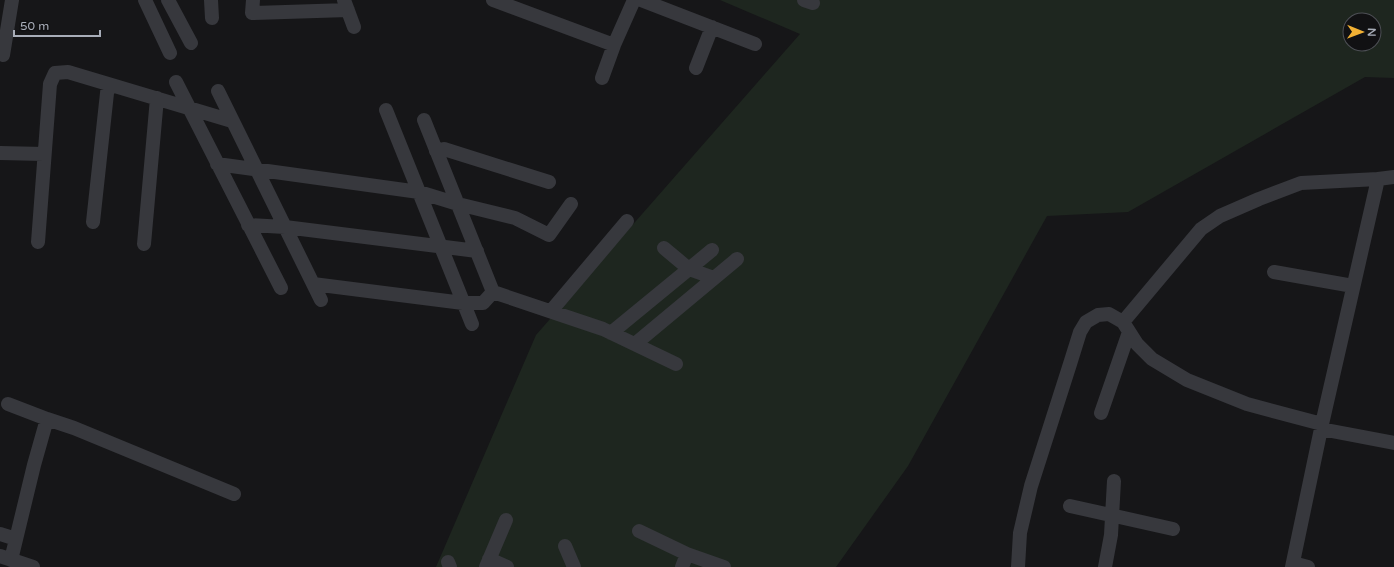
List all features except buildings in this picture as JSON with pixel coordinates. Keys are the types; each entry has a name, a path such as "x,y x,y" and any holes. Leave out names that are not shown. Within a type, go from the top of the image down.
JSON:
{"street":[{"path":"3,55 12,0"},
{"path":"145,0 170,53"},
{"path":"168,0 191,43"},
{"path":"211,0 212,18"},
{"path":"253,0 252,13 346,5 354,27"},
{"path":"493,0 614,45"},
{"path":"602,78 614,45 634,0"},
{"path":"641,0 755,44"},
{"path":"696,68 712,27"},
{"path":"38,242 50,84 55,73 68,72 232,121"},
{"path":"176,82 281,288"},
{"path":"92,222 108,84"},
{"path":"218,91 321,300"},
{"path":"144,244 157,98"},
{"path":"386,110 472,324"},
{"path":"424,120 493,292"},
{"path":"436,150 444,149 549,182"},
{"path":"0,153 44,154"},
{"path":"217,164 419,192 458,204 515,218 549,235 571,204"},
{"path":"1101,413 1126,327 1201,229 1220,216 1301,183 1394,177"},
{"path":"1308,567 1292,565 1321,427 1378,179"},
{"path":"551,311 627,221"},
{"path":"248,224 285,227 477,251"},
{"path":"664,248 689,270 714,278"},
{"path":"611,333 712,250"},
{"path":"635,344 737,260"},
{"path":"1274,272 1353,286"},
{"path":"313,284 463,303 483,303 493,292"},
{"path":"493,292 603,329 676,364"},
{"path":"658,295 680,307"},
{"path":"1018,567 1020,533 1031,486 1080,332 1086,322 1098,315 1109,314 1126,327 1137,344 1152,358 1188,380 1247,404 1321,427 1394,443"},
{"path":"8,404 74,428 234,494"},
{"path":"33,567 12,561 34,464 47,419"},
{"path":"1105,567 1111,535 1114,481"},
{"path":"1070,506 1173,529"},
{"path":"506,520 487,563 507,567"},
{"path":"639,531 687,554 724,567"},
{"path":"0,534 16,539"},
{"path":"565,546 574,567"},
{"path":"682,567 687,554"}],"shaded area":[{"path":"720,0 1394,0 1394,78 1365,77 1128,212 1047,216 908,466 836,567 436,567 536,335 800,34"}]}
